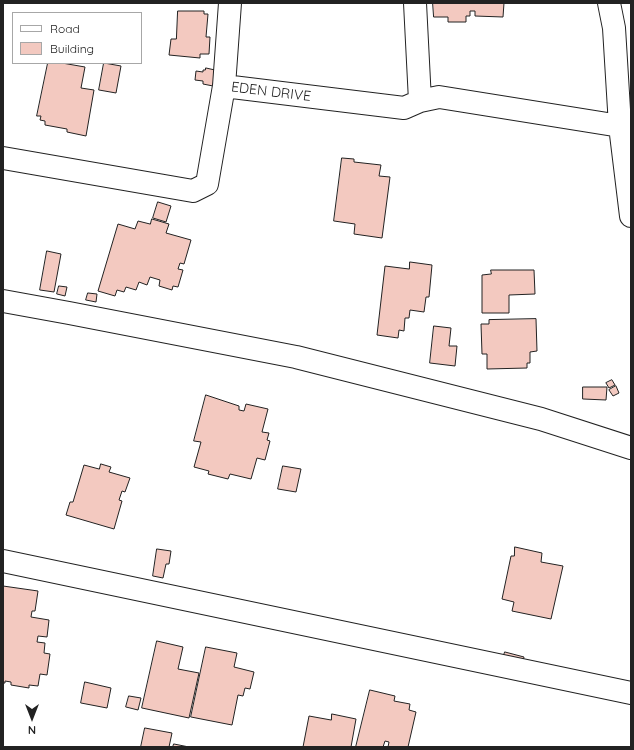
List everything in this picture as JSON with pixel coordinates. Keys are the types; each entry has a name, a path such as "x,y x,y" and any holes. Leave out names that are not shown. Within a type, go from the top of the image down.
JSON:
{"street":[{"path":"224,86 230,3"},
{"path":"415,3 420,101"},
{"path":"609,3 623,27 620,126 631,216"},
{"name":"EDEN DRIVE","path":"3,158 193,191 207,184 224,86 404,108 420,101 439,97 620,126"},
{"path":"3,302 69,313 296,357 541,419 631,448"},
{"path":"3,561 631,693"}],"building":[{"path":"433,3 504,3 503,17 475,16 475,11 470,11 470,16 466,16 466,22 448,22 448,17 434,17"},
{"path":"178,11 204,11 204,14 208,14 206,37 210,37 209,54 200,54 200,58 169,55 171,39 176,39"},
{"path":"48,64 68,64 85,67 81,88 94,90 86,136 67,132 67,129 45,125 45,121 40,120 41,116 37,116"},
{"path":"104,64 121,66 116,93 99,90"},
{"path":"206,68 215,70 213,86 203,84 203,81 195,80 196,71 203,72"},
{"path":"342,158 354,159 354,162 381,165 379,176 390,177 382,238 354,234 355,224 334,221"},
{"path":"158,202 171,206 166,222 153,218"},
{"path":"152,219 169,224 166,233 191,240 184,264 180,263 178,269 183,270 178,287 173,286 172,290 159,286 160,280 150,277 147,285 139,282 136,290 126,287 124,292 117,290 115,296 98,291 118,224 135,229 138,221 150,224"},
{"path":"47,251 61,254 54,292 40,290"},
{"path":"410,262 432,265 429,297 426,297 424,312 410,310 409,318 405,318 404,331 399,330 398,338 377,335 385,266 409,269"},
{"path":"491,270 534,270 535,294 509,295 509,313 482,313 482,275 491,274"},
{"path":"59,286 67,287 65,296 57,294"},
{"path":"88,293 97,294 96,302 86,300"},
{"path":"536,319 537,351 530,352 530,363 527,363 527,368 487,369 487,354 482,354 481,324 489,324 489,320"},
{"path":"434,326 451,328 449,346 457,346 455,366 430,363"},
{"path":"612,380 615,385 609,388 606,383"},
{"path":"616,386 619,393 613,396 609,390"},
{"path":"583,387 607,387 606,400 583,399"},
{"path":"206,395 239,406 239,410 244,411 246,404 268,409 262,432 269,433 267,440 270,441 265,460 257,458 251,479 230,474 228,479 208,474 209,471 194,467 201,442 194,441"},
{"path":"101,464 111,467 109,472 130,478 125,492 122,491 119,500 122,501 114,529 66,515 70,502 73,502 84,465 99,469"},
{"path":"283,466 301,469 296,492 278,489"},
{"path":"515,547 542,553 541,562 563,566 551,619 512,611 514,602 502,599 511,556 514,556"},
{"path":"157,549 171,551 169,564 166,564 163,578 153,576"},
{"path":"3,586 38,591 35,611 32,611 31,617 49,620 47,637 38,636 37,642 45,643 44,653 50,654 47,675 40,674 38,686 29,685 29,688 11,685 11,682 5,681 5,683 3,683"},
{"path":"157,641 183,647 178,669 199,673 189,718 142,708"},
{"path":"206,647 237,653 234,667 254,672 250,689 245,688 243,696 238,695 232,725 191,717"},
{"path":"505,652 524,657 522,666 502,661"},
{"path":"85,682 111,688 107,708 81,703"},
{"path":"370,690 395,696 394,701 410,704 409,710 416,712 408,747 388,747 389,742 385,741 383,747 356,747"},
{"path":"129,696 141,698 138,710 126,707"},
{"path":"332,714 356,719 351,747 303,747 309,716 331,720"},
{"path":"145,728 172,733 169,747 141,747"},
{"path":"174,744 189,747 173,747"}]}
